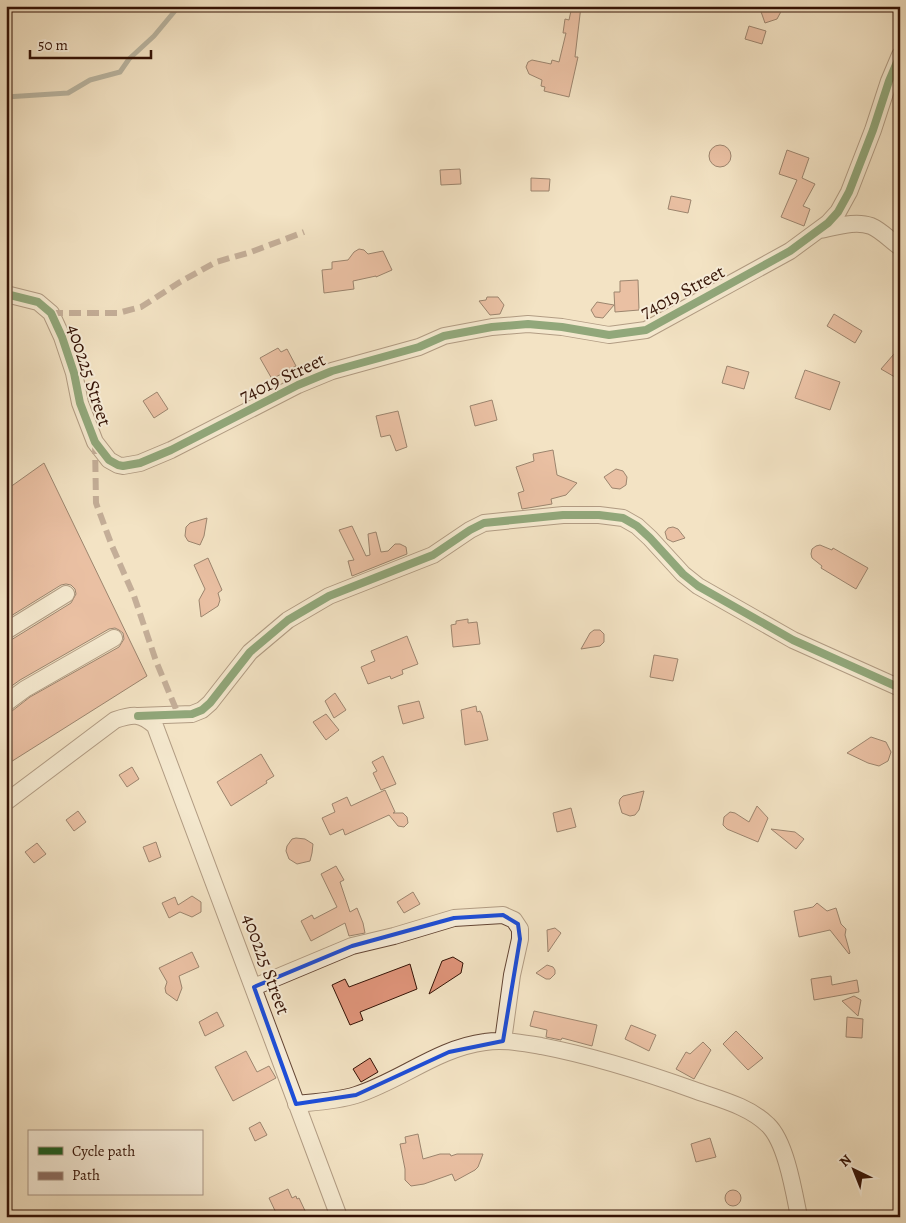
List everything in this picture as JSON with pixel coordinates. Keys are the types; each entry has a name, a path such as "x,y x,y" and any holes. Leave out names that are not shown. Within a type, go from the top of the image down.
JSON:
{"street":[{"name":"74019 Street","path":"140,463 171,450 298,385 332,371 418,347 444,336 492,327 528,324 562,326 609,335 646,330 790,251 819,230 838,212 849,192 874,130 889,81 900,55"},
{"path":"819,230 862,224 872,227 900,247"},
{"name":"400225 Street","path":"6,294 38,302 50,313 62,337 71,364 80,404 101,452 118,465 140,463"},
{"path":"6,802 115,720 129,716 192,714 202,710 210,703 250,652 288,620 329,596 433,555 470,530 484,523 563,515 599,515 623,518 637,526 683,574 698,586 794,640 900,688"},
{"path":"6,631 66,594"},
{"path":"6,703 25,689 114,638"},
{"name":"400225 Street","path":"138,716 146,718 156,726 339,1217"},
{"path":"254,987 352,946 454,918 503,916 514,920 520,929 520,939 512,974 503,1041"},
{"path":"296,1104 333,1100 356,1095 449,1052 484,1042 503,1041 570,1052 641,1071 754,1113 768,1124 778,1136 784,1150 799,1217"}],"highlighted area":[{"path":"503,915 518,924 520,939 503,1041 449,1052 356,1095 296,1104 254,987 352,946 454,918"}],"building":[{"path":"572,6 581,6 575,57 578,57 569,97 544,91 545,87 541,86 542,80 529,74 526,67 528,62 532,60 551,64 552,60 559,62 566,33 563,33 565,19 569,20"},
{"path":"759,6 784,6 777,19 765,23"},
{"path":"749,26 766,31 762,44 745,39"},
{"path":"720,145 728,148 731,156 728,164 720,167 712,164 709,156 712,148"},
{"path":"787,150 809,158 802,178 815,184 803,206 810,209 804,226 781,217 797,180 779,174"},
{"path":"460,169 461,184 441,185 440,170"},
{"path":"531,178 550,179 549,191 531,191"},
{"path":"671,196 691,200 688,213 668,209"},
{"path":"359,249 364,250 368,254 383,251 392,270 376,277 353,281 354,289 324,293 322,270 332,269 332,262 348,260"},
{"path":"638,280 639,310 615,312 614,292 620,292 620,281"},
{"path":"487,297 498,297 504,305 500,314 490,315 479,301 486,300"},
{"path":"597,302 614,305 603,318 595,317 591,310"},
{"path":"834,314 862,331 855,343 827,326"},
{"path":"900,347 900,380 881,369"},
{"path":"278,348 281,352 287,349 296,366 272,379 260,358"},
{"path":"727,366 749,372 744,389 722,383"},
{"path":"805,370 840,382 830,410 795,398"},
{"path":"157,392 168,409 154,418 143,401"},
{"path":"492,400 497,420 475,426 470,406"},
{"path":"398,411 407,447 396,451 390,435 381,437 376,416"},
{"path":"553,450 557,475 577,483 566,495 551,499 552,504 522,509 518,493 524,491 516,467 534,461 533,454"},
{"path":"44,463 147,676 6,765 6,713 12,711 30,697 119,647 124,639 123,633 119,630 115,628 109,629 6,690 6,641 11,640 71,603 76,594 75,589 71,585 61,585 6,619 6,490"},
{"path":"616,469 623,471 627,477 626,485 620,489 612,488 604,477"},
{"path":"207,518 204,536 200,545 188,541 185,536 186,527 190,523"},
{"path":"352,526 366,556 370,555 368,534 376,532 381,552 388,551 395,544 400,544 406,547 407,554 352,576 348,561 354,560 339,530"},
{"path":"668,528 678,529 685,538 673,542 667,539 665,532"},
{"path":"820,545 832,550 833,548 868,568 856,589 821,568 822,566 812,558 812,549"},
{"path":"208,558 222,590 218,593 220,600 218,606 201,617 199,600 205,589 194,565"},
{"path":"468,619 468,623 477,622 480,644 453,647 451,625 456,624 456,621"},
{"path":"594,630 600,630 604,634 604,642 600,646 581,649 590,633"},
{"path":"407,636 418,664 402,670 403,674 391,679 390,676 368,684 361,667 375,661 371,651"},
{"path":"654,655 678,659 673,681 650,677"},
{"path":"335,693 346,710 334,718 325,701"},
{"path":"419,701 424,718 403,724 398,706"},
{"path":"476,706 477,712 480,711 482,715 488,740 465,745 461,710"},
{"path":"326,714 339,730 326,740 313,722"},
{"path":"871,737 886,742 891,752 888,761 879,766 847,753"},
{"path":"261,754 274,776 266,781 267,783 231,806 217,782"},
{"path":"383,756 396,784 381,790 373,773 377,771 372,762"},
{"path":"132,767 139,779 127,787 119,775"},
{"path":"385,790 395,812 393,813 403,813 407,817 408,823 404,827 398,826 389,815 345,835 343,829 330,835 322,818 335,812 332,804 347,797 351,806"},
{"path":"644,791 639,810 635,815 630,816 622,813 619,803 623,796"},
{"path":"757,806 768,818 758,842 727,829 723,825 724,817 730,812 749,822"},
{"path":"571,808 576,827 557,832 553,813"},
{"path":"78,811 86,822 74,831 66,820"},
{"path":"771,829 795,832 804,839 796,849"},
{"path":"292,839 305,839 313,844 310,861 297,864 289,859 286,851 287,846"},
{"path":"156,842 161,857 149,862 143,847"},
{"path":"37,843 46,854 34,863 25,852"},
{"path":"336,866 344,880 340,882 350,912 357,908 365,933 349,936 345,923 311,941 301,921 312,915 314,919 337,907 321,874"},
{"path":"413,892 420,904 404,913 397,902"},
{"path":"192,896 201,902 201,912 192,917 180,912 169,918 162,903 175,897 178,905"},
{"path":"817,903 827,911 836,908 841,924 846,929 845,935 849,954 830,930 799,937 794,911 813,907"},
{"path":"555,928 561,933 548,952 547,930"},
{"path":"192,952 199,967 179,976 182,988 177,1001 166,993 167,982 159,968"},
{"path":"453,957 463,963 461,973 429,994 442,961"},
{"path":"410,964 417,989 360,1012 363,1020 350,1025 332,985 345,979 349,987"},
{"path":"547,965 555,970 555,974 550,979 546,979 536,973"},
{"path":"831,976 832,985 857,980 859,992 814,1000 811,979"},
{"path":"854,996 861,1000 858,1016 842,1001"},
{"path":"534,1011 597,1025 592,1046 562,1038 561,1040 546,1037 547,1030 530,1026"},
{"path":"217,1012 224,1026 205,1036 199,1022"},
{"path":"847,1017 863,1019 862,1038 846,1037"},
{"path":"631,1025 656,1035 649,1051 625,1039"},
{"path":"736,1031 763,1058 748,1070 723,1044"},
{"path":"703,1042 711,1050 694,1079 676,1069 686,1052 690,1054"},
{"path":"246,1051 257,1072 269,1066 276,1078 233,1101 215,1067"},
{"path":"370,1058 378,1072 361,1082 353,1069"},
{"path":"260,1122 267,1135 255,1141 249,1128"},
{"path":"418,1134 423,1159 440,1154 450,1154 451,1156 457,1154 483,1154 478,1167 455,1181 452,1174 424,1184 411,1186 405,1180 405,1169 400,1144 406,1143 405,1137"},
{"path":"710,1138 716,1157 696,1162 691,1144"},
{"path":"288,1189 292,1198 296,1196 297,1199 299,1198 308,1217 278,1217 269,1198"},
{"path":"733,1190 739,1192 741,1198 739,1204 733,1206 727,1204 725,1198 727,1192"}],"waterway":[{"path":"6,97 68,93 90,80 120,72 129,59 154,36 179,6"}],"marked path":[{"path":"51,313 118,313 141,307 216,262 251,252 304,232"},
{"path":"95,442 96,503 134,596 156,661 178,714"}],"cycle path":[{"path":"6,294 38,302 51,313 62,337 74,373 80,403 95,442 109,460 123,466 140,463 171,450 298,385 332,371 419,347 444,336 492,327 528,324 562,327 609,335 646,330 790,251 828,223 838,212 849,192 900,55"},
{"path":"138,716 192,714 202,710 210,703 250,652 288,620 329,596 433,555 470,530 484,523 563,515 599,515 623,518 637,526 683,574 698,586 793,640 900,688"}]}
